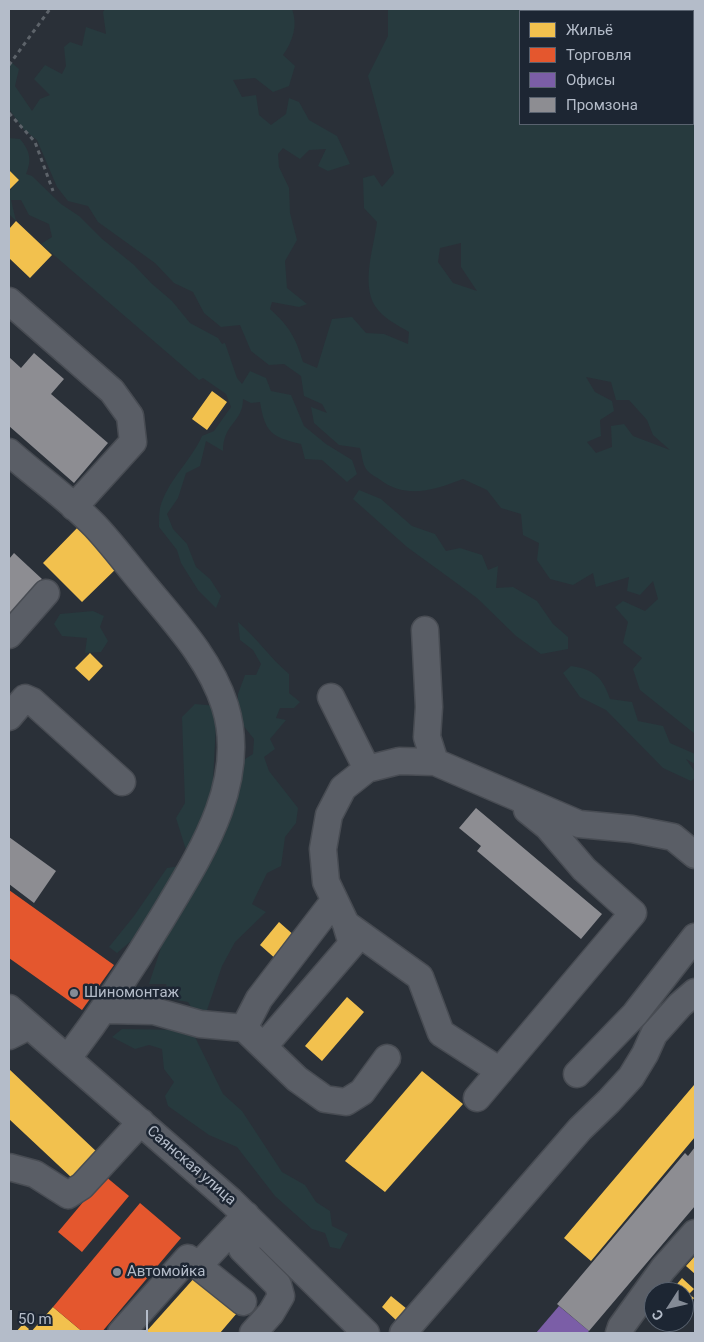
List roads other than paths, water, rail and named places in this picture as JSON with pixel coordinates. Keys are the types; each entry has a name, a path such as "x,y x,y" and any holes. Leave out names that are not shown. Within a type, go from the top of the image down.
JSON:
{"street":[{"path":"9,302 112,391 130,416 133,442 74,507"},
{"path":"9,452 95,526 188,638 215,681 226,707 229,732 230,760 225,790 216,820 199,856 104,1010 68,1058"},
{"path":"9,635 46,593"},
{"path":"425,630 429,707 427,737 434,762"},
{"path":"332,697 367,769"},
{"path":"9,717 25,698 32,701 122,782"},
{"path":"264,1046 352,944 326,882 323,849 329,815 343,788 367,769 399,761 434,762 579,824 632,829 673,837 695,855"},
{"path":"477,1098 633,913 584,869 548,827 510,795"},
{"path":"244,1028 258,999 340,912"},
{"path":"340,912 420,977 441,1032 500,1071"},
{"path":"577,1074 635,1014 695,938"},
{"path":"403,1333 580,1129 625,1083 645,1054 654,1034 680,1005 695,992"},
{"name":"Саянская улица","path":"9,1008 19,1031 68,1058 252,1222 366,1333"},
{"path":"104,1010 154,1011 200,1024 244,1028 297,1079 325,1099 346,1102 362,1092 387,1058"},
{"path":"9,1167 35,1174 68,1196 82,1186 141,1122"},
{"path":"198,1266 252,1222"},
{"path":"252,1222 242,1249 278,1285 281,1296 271,1313 253,1333"},
{"path":"619,1333 621,1327 663,1269 695,1233"},
{"path":"121,1333 188,1258 243,1302"}],"place":[{"name":"Шиномонтаж","path":"74,993"},
{"name":"Автомойка","path":"117,1272"}]}
